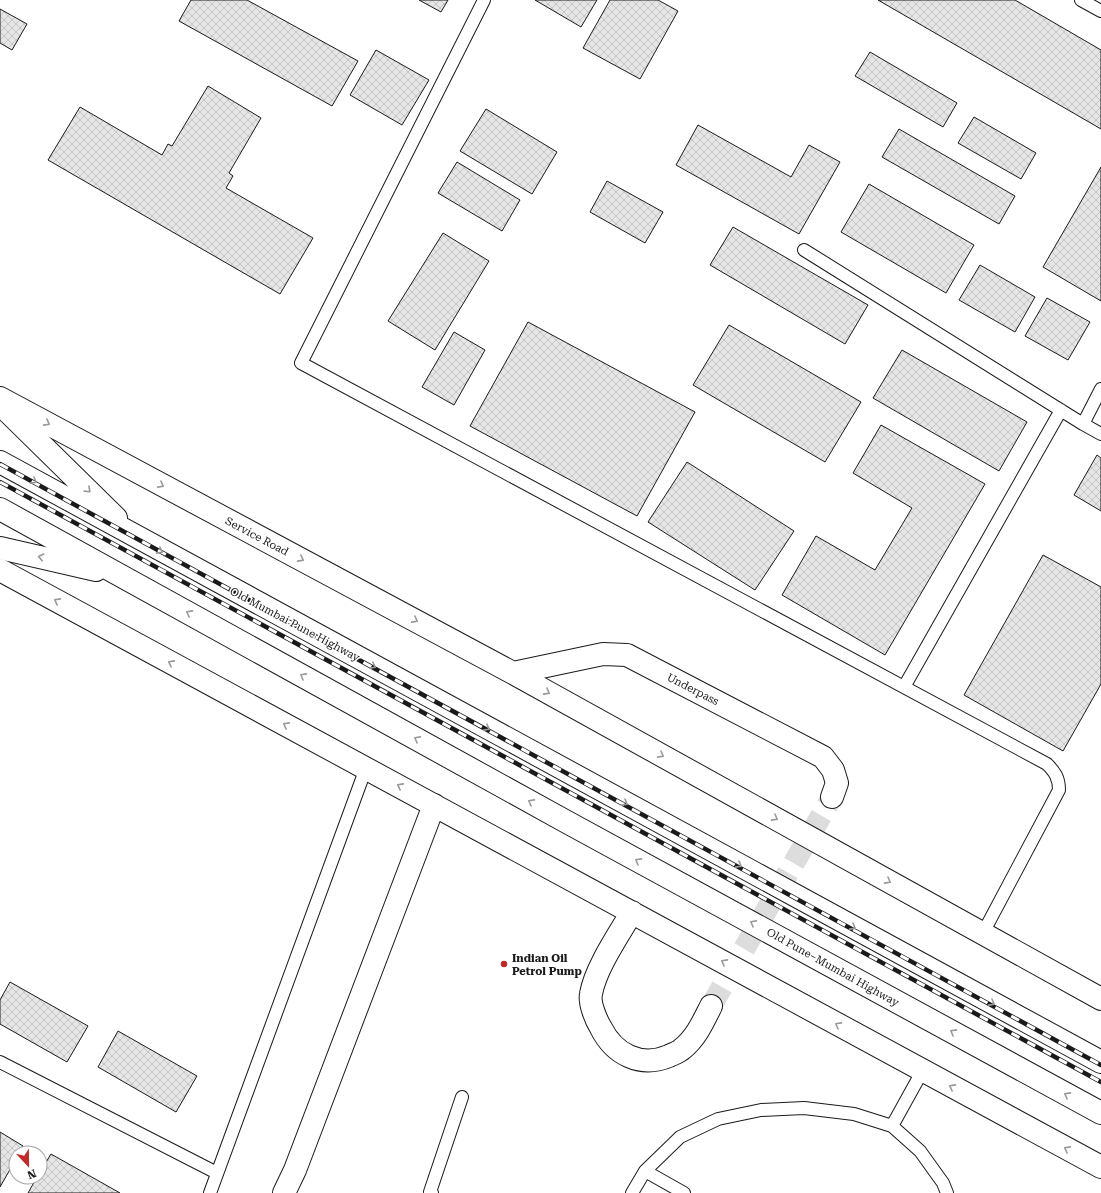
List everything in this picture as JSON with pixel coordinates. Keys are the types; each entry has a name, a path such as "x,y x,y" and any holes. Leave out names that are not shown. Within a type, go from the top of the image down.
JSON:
{"main road":[{"name":"Service Road","path":"0,398 513,673 1101,999"},
{"path":"0,404 136,538"},
{"name":"Old Mumbai Pune Highway","path":"0,462 136,538 1101,1062"},
{"path":"0,509 120,575"},
{"path":"0,548 120,575"},
{"path":"0,570 1101,1167"},
{"name":"Old Pune–Mumbai Highway","path":"120,575 565,821 1101,1113"},
{"name":"Underpass","path":"513,673 602,654 627,655 823,757 834,770 837,784 832,797"},
{"path":"284,1193 295,1170 434,805"},
{"path":"632,912 595,977 590,995 596,1019 606,1038 619,1052 640,1060 660,1059 682,1050 698,1032 711,1006"}],"lane":[{"path":"484,0 301,363 1048,764 1055,771 1059,782 1059,790 983,933"},
{"path":"1081,0 1101,11"},
{"path":"804,250 1101,434"},
{"path":"1083,424 1101,389"},
{"path":"904,687 1060,410"},
{"path":"210,1193 366,768"},
{"path":"0,1062 217,1173"},
{"path":"892,1126 923,1070"},
{"path":"432,1193 430,1192 462,1097"},
{"path":"632,1193 644,1171 680,1137 718,1119 761,1110 804,1108 854,1114 892,1126 920,1151 942,1183 947,1193"},
{"path":"644,1171 684,1193"}],"building":[{"path":"191,0 247,0 358,61 332,106 179,21"},
{"path":"419,0 448,0 441,12"},
{"path":"535,0 597,0 581,27"},
{"path":"610,0 658,0 678,11 640,79 583,48"},
{"path":"878,0 1015,0 1101,50 1101,129"},
{"path":"0,9 27,24 12,50 0,43"},
{"path":"376,50 429,80 402,125 350,95"},
{"path":"870,52 957,103 943,127 855,76"},
{"path":"208,86 261,118 229,173 233,176 226,188 313,238 280,294 48,160 80,107 162,155 168,144 172,146"},
{"path":"486,109 557,152 532,194 460,151"},
{"path":"974,117 1036,153 1021,179 958,143"},
{"path":"698,125 791,177 809,145 840,162 799,234 676,165"},
{"path":"899,129 1015,196 999,224 882,157"},
{"path":"457,162 520,200 502,231 438,193"},
{"path":"1101,167 1101,301 1043,267"},
{"path":"607,181 663,212 645,243 590,212"},
{"path":"869,184 974,245 946,293 841,232"},
{"path":"733,227 868,305 845,344 710,265"},
{"path":"443,233 489,261 435,350 388,321"},
{"path":"980,265 1035,297 1015,332 959,300"},
{"path":"1047,298 1090,322 1068,360 1025,336"},
{"path":"528,322 695,412 637,516 470,426"},
{"path":"729,325 861,402 825,462 693,385"},
{"path":"454,332 485,350 454,405 422,387"},
{"path":"902,350 1027,422 999,471 873,398"},
{"path":"881,425 985,484 885,655 782,595 816,536 875,570 912,508 853,473"},
{"path":"1097,455 1101,458 1101,511 1074,495"},
{"path":"687,462 794,531 755,590 648,522"},
{"path":"1043,555 1101,587 1101,684 1063,751 964,695"},
{"path":"10,982 88,1026 67,1062 0,1024 0,1000"},
{"path":"118,1031 197,1076 176,1112 98,1067"},
{"path":"0,1132 21,1145 8,1145 8,1173 0,1187"},
{"path":"51,1154 120,1193 28,1193 32,1185 48,1185 48,1159"}],"tunnel":[{"path":"711,1006 832,797"}],"railway":[{"path":"0,464 1101,1065"},
{"path":"0,482 1101,1082"}],"place":[{"name":"Indian Oil Petrol Pump","path":"504,964"}]}
